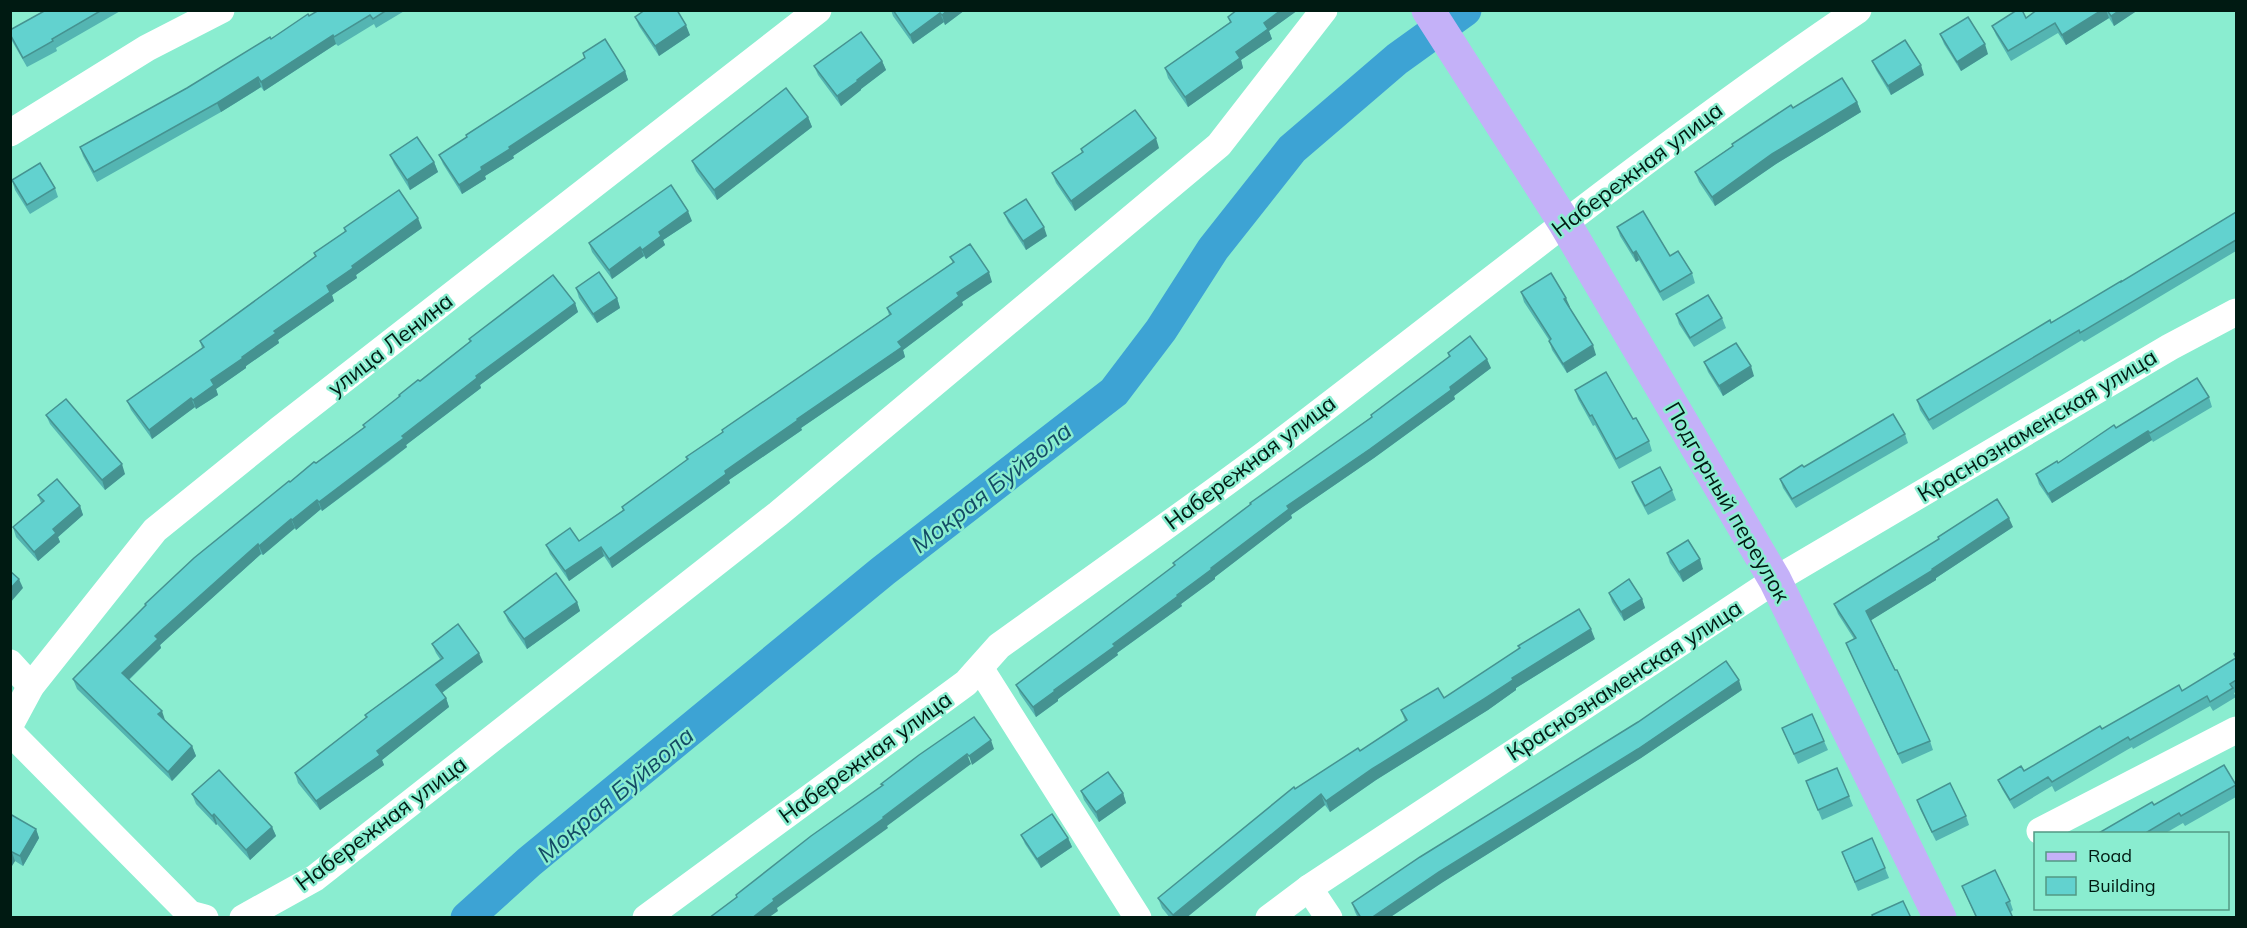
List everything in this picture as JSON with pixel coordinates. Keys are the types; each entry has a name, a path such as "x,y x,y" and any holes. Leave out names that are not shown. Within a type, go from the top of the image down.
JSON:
{"main road":[{"name":"Подгорный переулок","path":"1428,10 1564,222 1775,580 1940,918"}],"street":[{"path":"10,133 147,48 222,10"},
{"name":"улица Ленина","path":"10,724 31,686 155,530 280,429 818,10"},
{"name":"Набережная улица","path":"243,918 315,878 445,776 778,514 1100,245 1219,145 1324,10"},
{"name":"Набережная улица","path":"646,918 966,683 999,646 1264,454 1564,222 1778,64 1858,10"},
{"name":"Краснознаменская улица","path":"1269,918 1309,888 1775,580 2170,347 2236,312"},
{"path":"10,663 31,686"},
{"path":"980,668 1138,918"},
{"path":"2040,831 2236,730"},
{"path":"10,732 190,914 205,918"},
{"path":"1309,888 1329,918"}],"building":[{"path":"46,10 102,10 23,58 10,30"},
{"path":"319,10 387,10 373,19 370,15 334,37 333,35 261,82 258,77 217,103 94,172 80,147 187,88 270,37 271,39 308,14 309,16"},
{"path":"645,10 677,10 686,25 655,46 635,17"},
{"path":"893,10 948,10 942,15 940,13 910,35"},
{"path":"1237,10 1281,10 1264,23 1268,29 1236,52 1240,58 1185,97 1165,68 1231,22 1228,17"},
{"path":"2017,10 2022,10 2026,18 2037,10 2102,10 2062,35 2055,23 2008,51 1992,26"},
{"path":"2107,10 2120,10 2111,16"},
{"path":"1968,17 1985,44 1957,62 1940,34"},
{"path":"861,32 882,61 837,96 814,66"},
{"path":"605,39 625,71 509,147 510,149 481,167 482,170 459,185 439,155 585,58 583,53"},
{"path":"1905,40 1921,65 1888,86 1872,61"},
{"path":"1842,78 1857,102 1772,154 1712,197 1695,172 1791,105 1793,108"},
{"path":"786,88 808,117 714,190 692,161"},
{"path":"1135,110 1156,138 1071,201 1052,173 1083,152 1081,149"},
{"path":"417,137 434,162 407,180 390,155"},
{"path":"40,163 55,188 27,205 12,180"},
{"path":"671,185 688,211 659,232 661,236 642,250 640,247 609,270 589,243"},
{"path":"399,190 418,218 327,286 330,292 274,331 276,333 211,380 214,385 193,400 191,398 149,430 127,401 204,347 200,341 316,256 314,253 346,231 344,228"},
{"path":"1026,199 1044,227 1023,241 1004,213"},
{"path":"1643,211 1670,256 1678,251 1692,273 1660,292 1636,251 1633,253 1617,227"},
{"path":"2236,212 2236,240 1929,420 1917,400 2050,320 2051,323 2121,282"},
{"path":"970,244 989,272 957,293 959,296 898,342 902,347 725,471 726,474 609,559 601,547 565,571 546,545 570,528 579,541 624,510 622,507 688,459 686,457 723,432 722,430 891,314 887,308 954,262 950,257"},
{"path":"599,272 617,298 593,314 576,288"},
{"path":"1551,273 1566,298 1564,299 1593,345 1563,364 1549,341 1551,339 1521,292"},
{"path":"553,275 575,303 476,376 477,378 402,436 404,438 319,502 317,500 291,519 259,546 258,544 155,636 158,639 122,673 162,711 158,714 192,746 168,772 73,679 145,604 194,558 289,481 365,427 363,425 399,395 418,380 420,381 471,341 469,339"},
{"path":"1708,295 1722,318 1690,338 1676,314"},
{"path":"1470,336 1487,359 1450,387 1451,390 1287,506 1289,509 1113,644 1115,646 1033,707 1016,685 1175,565 1173,563 1250,503 1372,417 1371,415 1450,356 1448,353"},
{"path":"1736,343 1751,366 1719,386 1704,362"},
{"path":"1606,372 1633,419 1636,418 1649,441 1616,459 1592,415 1590,416 1575,390"},
{"path":"2197,378 2209,397 2150,433 2148,431 2048,494 2036,474 2057,461 2058,463 2114,425 2116,428"},
{"path":"66,399 122,464 102,480 46,415"},
{"path":"1893,414 1905,434 1792,499 1780,479"},
{"path":"1660,467 1672,490 1645,506 1632,482"},
{"path":"57,479 80,506 53,529 56,533 34,552 13,527 44,501 38,495"},
{"path":"1997,499 2009,518 1933,570 1866,611 1930,741 1898,754 1846,643 1856,638 1834,604 1939,539 1938,537"},
{"path":"1688,540 1700,559 1679,572 1667,553"},
{"path":"10,571 19,579 10,589"},
{"path":"556,573 577,602 524,639 504,612"},
{"path":"1629,579 1642,599 1621,612 1609,593"},
{"path":"1579,609 1591,629 1512,678 1513,680 1372,769 1326,801 1321,794 1173,915 1158,898 1294,787 1295,789 1358,748 1360,751 1407,720 1401,710 1438,688 1444,698 1520,648 1518,646"},
{"path":"458,624 479,653 436,685 446,698 377,751 380,755 316,801 295,773 367,717 365,715 443,658 432,644"},
{"path":"2236,658 2236,680 2230,684 2233,688 2210,702 2207,696 2130,740 2128,737 2052,782 2048,777 2010,800 1998,780 2021,766 2024,771 2100,726 2102,729 2179,685 2182,691"},
{"path":"1726,661 1739,680 1638,749 1439,872 1371,918 1361,918 1352,903 1420,857 1638,722"},
{"path":"1812,714 1824,741 1794,754 1782,728"},
{"path":"974,717 991,740 969,756 967,754 920,789 773,899 774,901 752,918 709,918 811,836"},
{"path":"2224,765 2236,785 2181,816 2179,813 2147,832 2100,832 2152,802 2154,805"},
{"path":"1837,768 1849,796 1818,810 1806,781"},
{"path":"219,770 272,827 246,850 214,814 212,816 192,794"},
{"path":"1108,772 1123,793 1096,812 1081,791"},
{"path":"1950,783 1966,816 1932,832 1917,800"},
{"path":"10,814 36,829 20,856 12,852 10,854"},
{"path":"1052,814 1068,838 1037,859 1021,835"},
{"path":"1872,838 1885,868 1855,882 1842,852"},
{"path":"1995,870 2010,901 2006,903 2013,918 1977,918 1962,886"},
{"path":"1903,901 1911,918 1873,918 1872,915"}],"waterway":[{"name":"Мокрая Буйвола","path":"467,918 529,862 883,571 1114,392 1161,330 1213,249 1292,149 1397,59 1465,10"}]}
